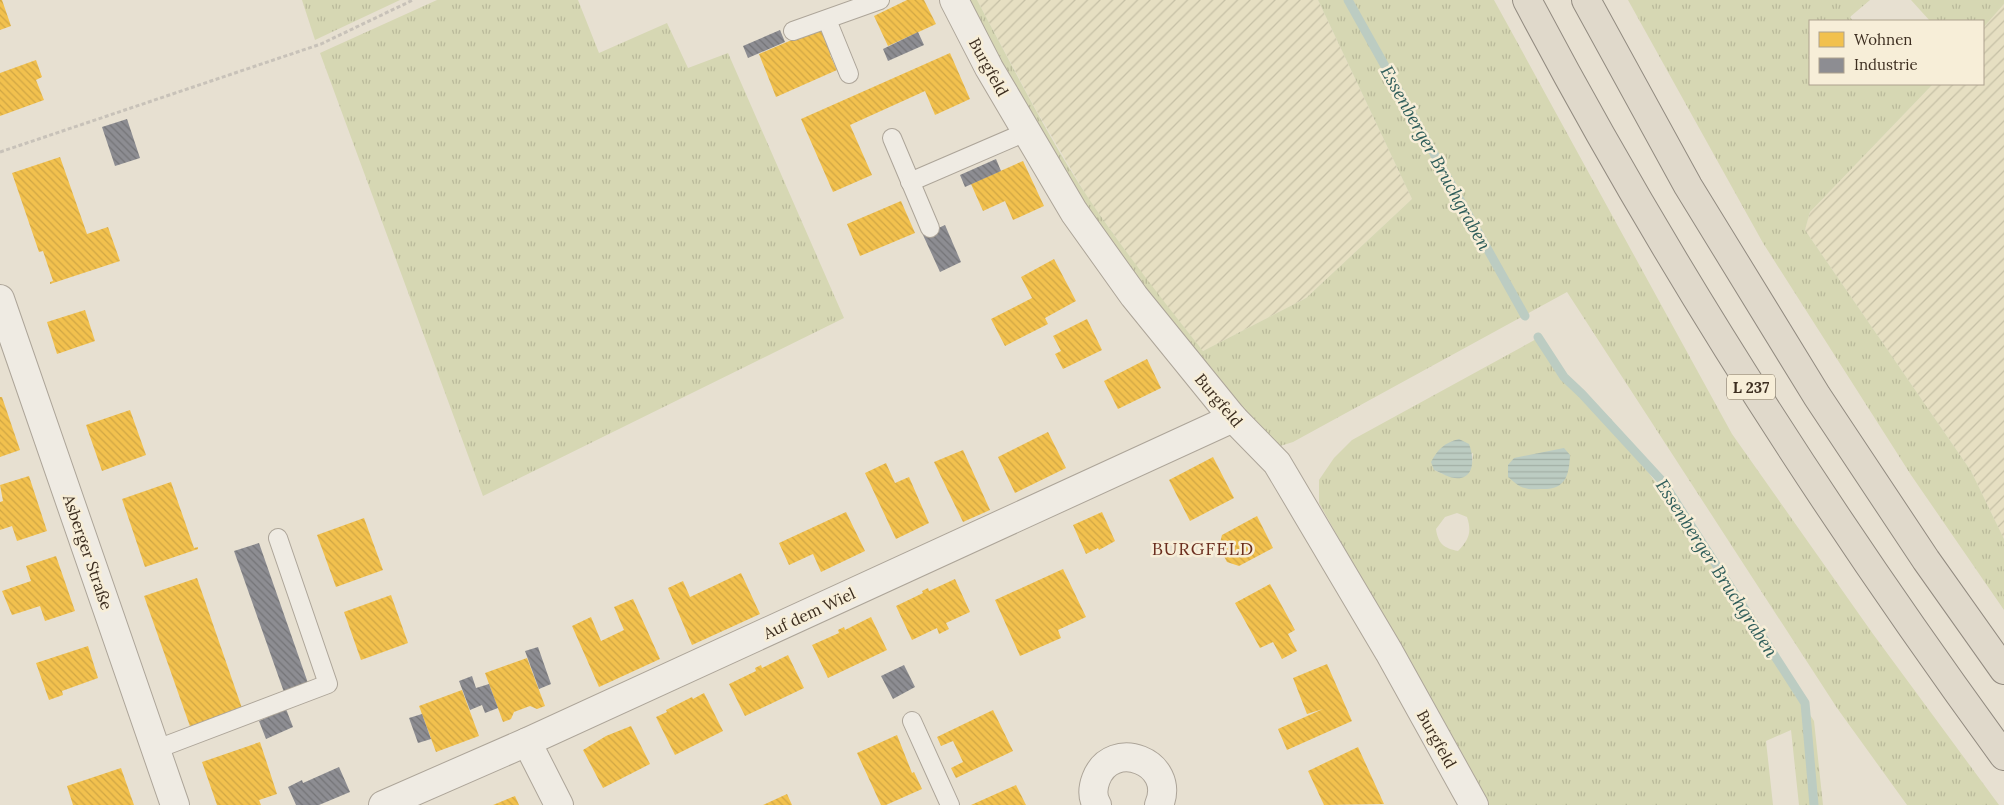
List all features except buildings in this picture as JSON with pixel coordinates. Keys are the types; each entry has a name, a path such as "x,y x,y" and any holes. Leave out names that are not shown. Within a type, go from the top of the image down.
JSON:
{"highway":[{"name":"L 237","path":"1527,0 1599,132 1674,262 1750,386 1830,509 1918,638 2004,756"},
{"path":"1586,0 1688,186 1817,396 1926,560 2004,670"}],"street":[{"name":"Burgfeld","path":"954,0 988,68 1074,212 1134,296 1233,418 1277,463 1389,652 1474,805"},
{"name":"Asberger Straße","path":"0,299 175,805"},
{"name":"Auf dem Wiel","path":"383,805 527,742 1233,418"},
{"path":"527,742 559,805"},
{"path":"1097,805 1094,800 1094,786 1098,773 1108,763 1122,757 1136,758 1149,764 1158,775 1162,789 1159,805"}],"lane":[{"path":"793,31 880,0"},
{"path":"827,20 849,74"},
{"path":"910,182 1026,132"},
{"path":"892,138 930,228"},
{"path":"156,749 328,684 278,538"},
{"path":"912,721 950,805"}],"path":[{"path":"0,152 321,44 413,0"}],"shaded area":[{"path":"977,0 1318,0 1412,199 1306,298 1203,351 1147,281 1088,198 1035,108"},
{"path":"2004,4 2004,539 1971,471 1805,230 1810,212 1932,85 1984,85 1984,27"},
{"path":"1459,439 1469,444 1472,464 1469,473 1458,478 1434,470 1431,462 1436,453 1449,442"},
{"path":"1564,448 1570,455 1567,476 1556,487 1549,489 1527,489 1508,477 1508,465 1514,458"}],"green space":[{"path":"302,0 400,0 315,40"},
{"path":"437,0 578,0 599,53 667,23 688,68 728,53 844,318 483,496 320,53"},
{"path":"965,0 977,0 1059,151 1089,199 1159,295 1203,351 1306,298 1412,199 1318,0 1494,0 1732,434 1873,634 1999,805 1907,805 1837,708 1567,292 1293,442 1277,447 1197,357 1077,201"},
{"path":"1628,0 1870,0 1850,17 1852,20 1809,20 1809,85 1932,85 1810,212 1805,230 1971,471 2004,539 2004,610 1911,475 1763,243"},
{"path":"1911,0 2004,0 2004,4 1984,27 1984,20 1929,20"},
{"path":"1540,337 1576,389 1611,419 1672,506 1814,721 1823,805 1799,805 1791,730 1766,741 1773,805 1487,805 1319,503 1319,480 1334,458 1352,440","holes":["1473,453 1470,470 1466,475 1461,477 1449,476 1434,470","1457,513 1467,517 1469,527 1467,539 1458,551 1442,544 1436,529 1445,517"]}],"waterway":[{"name":"Essenberger Bruchgraben","path":"1348,0 1525,316"},
{"name":"Essenberger Bruchgraben","path":"1538,337 1564,377 1663,482 1805,703 1814,805"}],"district":[{"name":"BURGFELD","path":"1203,548"}]}
